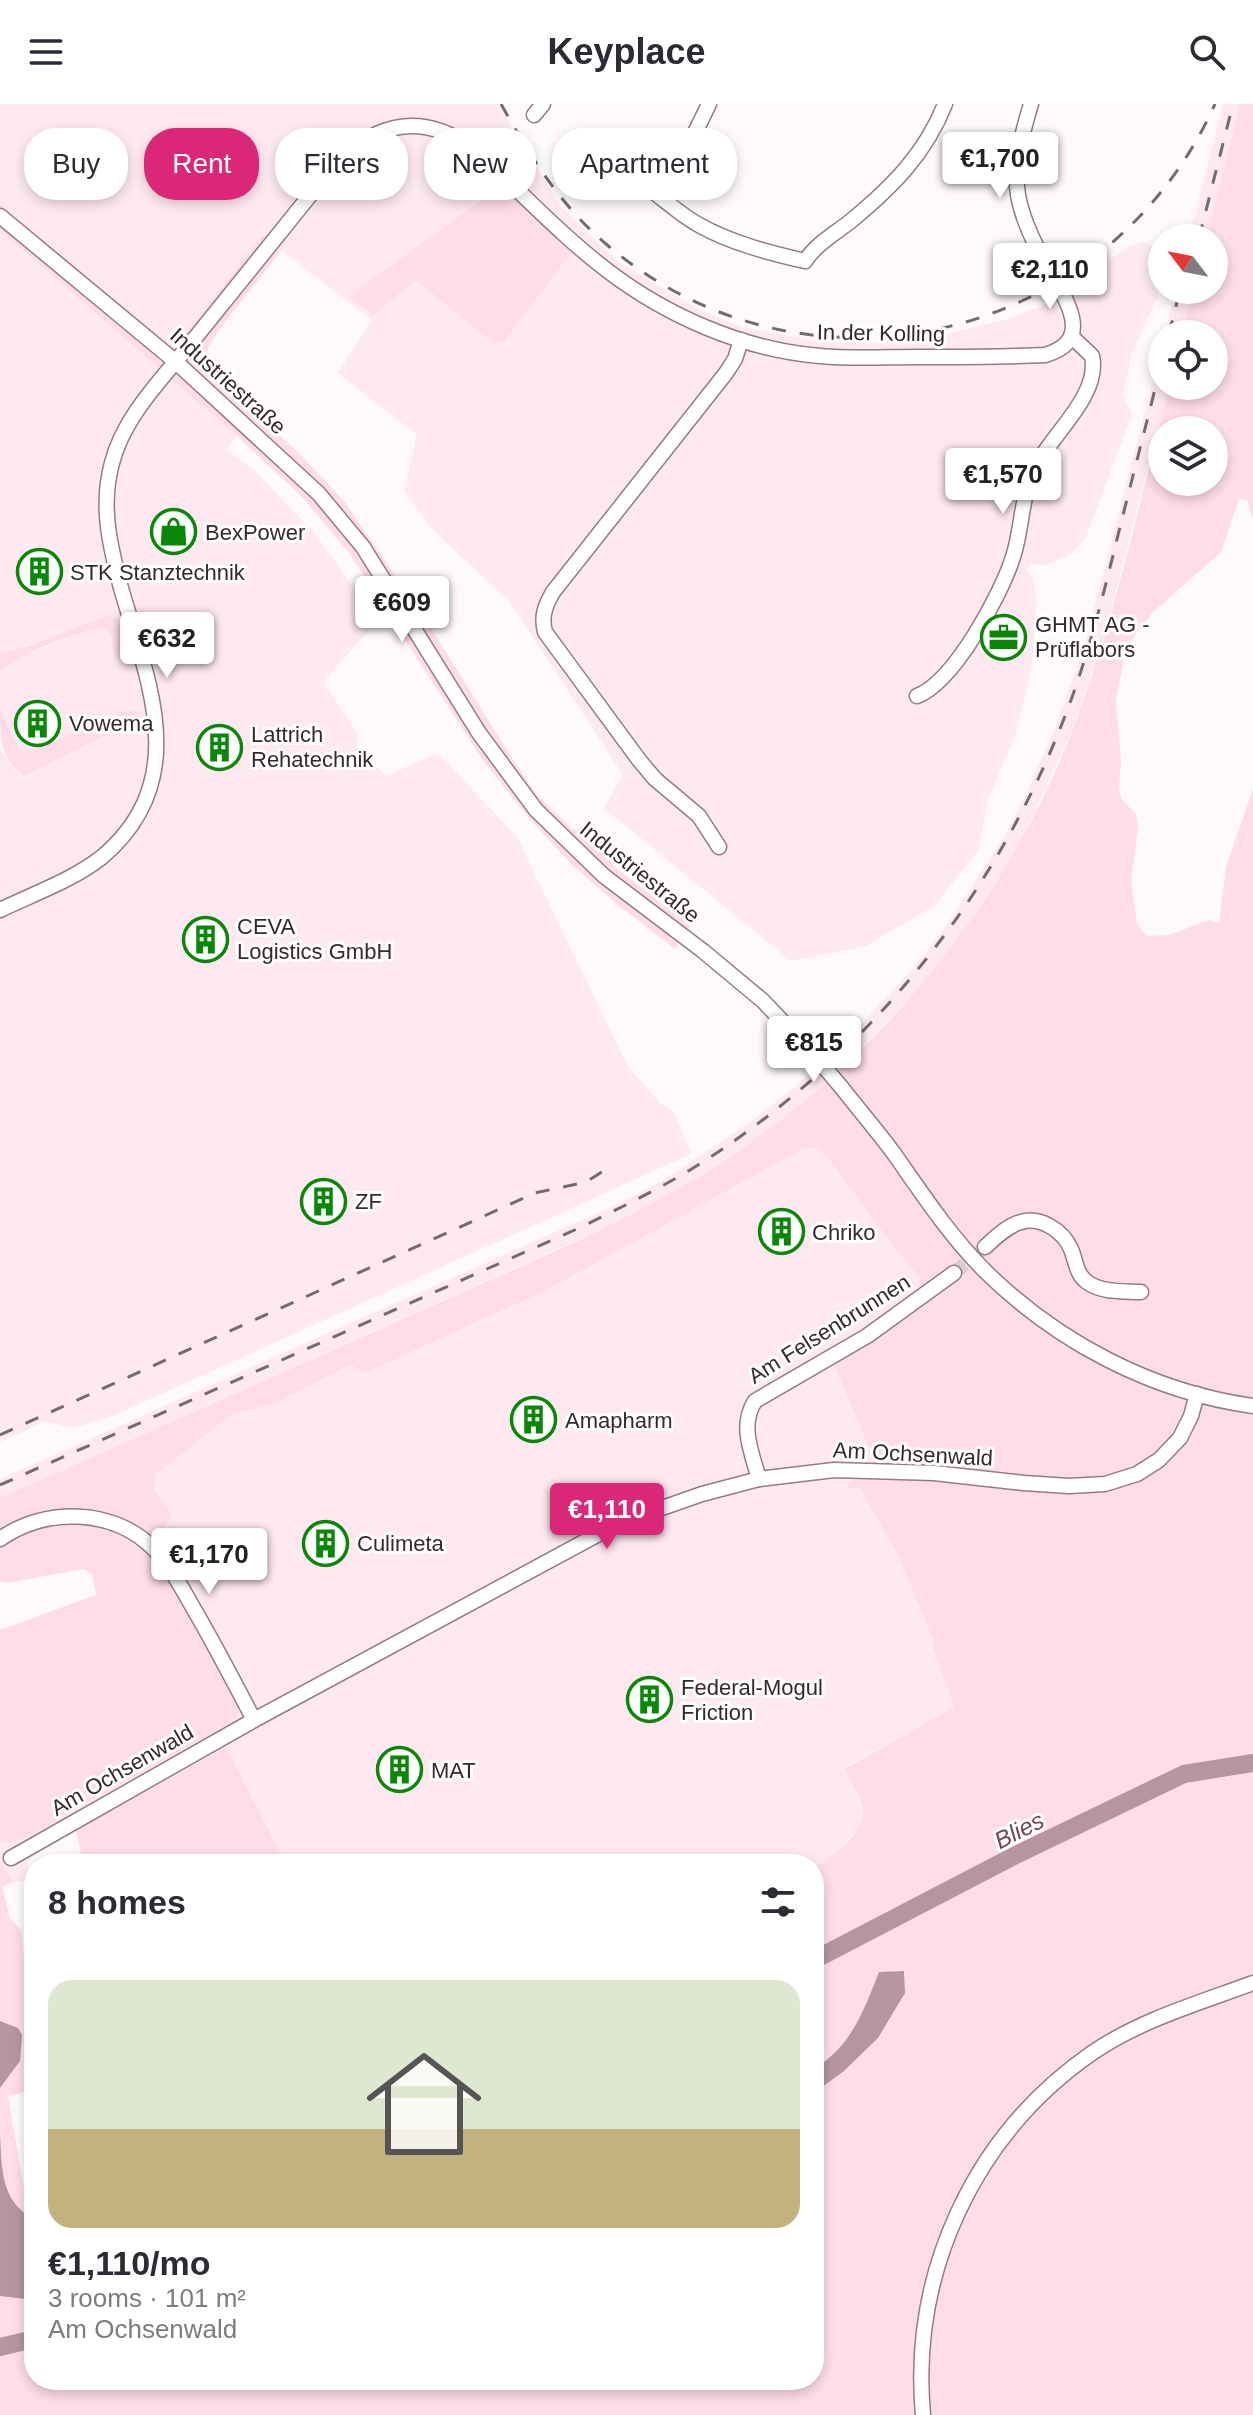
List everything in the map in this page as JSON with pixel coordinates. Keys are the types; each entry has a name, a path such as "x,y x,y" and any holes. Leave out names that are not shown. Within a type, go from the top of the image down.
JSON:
{"street":[{"path":"697,128 709,104"},
{"path":"666,200 684,215 723,236 805,261 911,165 936,129 945,104"},
{"path":"917,696 948,673 1000,590 1016,547 1031,475 1082,399 1093,372 1092,356 1071,336 1073,327 1065,298 1023,217 1016,166 1031,104"},
{"name":"In der Kolling","path":"0,910 82,870 101,857 130,825 152,779 157,755 155,705 112,554 106,515 106,490 121,437 137,411 343,155 373,134 389,128 423,126 455,136 503,175 608,271 650,300 741,340 817,356 1016,357 1055,352 1068,343 1071,336"},
{"name":"Industriestraße","path":"0,216 176,362 319,494 363,547 479,733 536,810 604,876 763,1001 871,1122 954,1236 984,1270 1039,1317 1085,1348 1153,1380 1197,1394 1253,1406"},
{"path":"719,847 699,816 655,779 639,760 545,632 543,622 544,608 553,592 726,373 735,359 741,340"},
{"path":"985,1247 1022,1221 1040,1222 1063,1236 1079,1275 1090,1284 1108,1290 1141,1292"},
{"name":"Am Felsenbrunnen","path":"759,1479 746,1429 749,1410 755,1401 867,1336 954,1273"},
{"name":"Am Ochsenwald","path":"11,1858 254,1720 619,1523 702,1494 759,1479 834,1470 934,1473 1069,1486 1105,1484 1137,1474 1159,1460 1180,1438 1197,1394"},
{"path":"0,1539 56,1517 78,1516 110,1523 138,1537 160,1556 181,1586 254,1720"},
{"path":"923,2415 923,2333 929,2295 943,2246 969,2188 1009,2130 1035,2101 1092,2053 1151,2021 1253,1983"}],"shaded area":[{"path":"0,104 498,104 513,128 424,128 424,200 536,200 536,166 552,192 552,200 557,200 620,263 702,311 742,327 821,342 877,343 943,335 1011,318 1065,297 1087,275 1130,246 1142,242 1148,244 1148,304 1154,304 1132,353 1123,394 1132,414 1086,537 1070,555 1046,565 1030,564 1027,571 1033,578 1037,602 1031,671 1015,736 987,802 979,850 934,906 866,946 791,961 604,808 623,775 510,602 434,531 404,491 417,435 338,373 372,320 262,235 176,348 0,204"},
{"path":"1223,104 1240,104 1210,224 1193,224"},
{"path":"1240,104 1253,104 1253,520 1247,500 1239,499 1221,552 1153,612 1126,647 1116,700 1121,761 1119,788 1121,799 1136,814 1138,828 1131,881 1137,924 1146,936 1169,935 1209,920 1219,923 1226,867 1253,789 1253,2415 0,2415 0,1861 13,1882 2,1887 10,1918 21,1930 24,1957 24,2092 8,2096 24,2189 24,2390 824,2390 824,2086 878,2038 905,1993 904,1971 879,1973 847,2039 824,2062 824,1861 846,1844 862,1818 860,1801 844,1769 954,1707 934,1651 934,1642 898,1555 860,1488 849,1488 847,1484 853,1480 875,1480 872,1455 833,1363 921,1305 920,1278 821,1149 805,1148 547,1290 365,1373 351,1365 274,1404 232,1414 155,1475 154,1491 172,1514 167,1525 144,1549 158,1563 183,1601 238,1703 239,1712 235,1720 24,1839 8,1843 0,1841 0,1630 96,1595 92,1574 83,1569 7,1583 0,1581 0,1498 630,1215 699,1177 743,1148 815,1092 862,1048 906,1002 947,952 1018,845 1048,788 1088,687 1148,471 1148,496 1228,496 1228,416 1162,416 1166,400 1228,400 1228,320 1186,320 1190,304 1228,304 1228,224 1210,224"},
{"path":"482,200 515,200 571,253 504,341 493,343 416,280 373,315 349,296"},
{"path":"0,204 175,348 262,235 282,250 208,347 208,369 221,384 246,396 253,411 302,456 344,501 424,617 537,795 573,830 581,825 589,827 615,867 690,926 675,949 572,865 529,818 484,762 350,554 302,497 237,436 0,230"},
{"path":"0,230 237,436 226,450 254,470 315,534 370,610 372,627 327,677 325,685 357,733 357,747 386,776 438,753 517,837 627,1065 662,1105 673,1110 691,1154 115,1415 73,1428 45,1421 0,1442 0,749 15,771 24,776 142,716 128,710 31,751 21,749 0,709 0,671 17,658 81,633 103,628 111,635 114,654 116,618 0,653"},
{"path":"1172,304 1190,304 1186,320 1168,320"},
{"path":"1148,400 1165,400 1161,416 1148,416 1148,467 1101,647 1072,730 1020,843 957,940 924,982 852,1058 765,1133 670,1195 622,1220 0,1498 0,1479 616,1205 662,1181 753,1120 795,1087 840,1047 910,972 942,932 1005,836 1057,724 1085,644"},
{"path":"107,616 116,618 127,659 120,661 114,654 111,635 103,628 49,644 0,671 0,653"},
{"path":"0,709 20,749 31,751 128,710 137,711 142,717 24,776 10,762 3,747"},
{"path":"805,1148 821,1149 920,1278 921,1305 833,1364 872,1455 876,1481 853,1480 860,1487 898,1555 934,1642 934,1652 954,1707 844,1768 863,1810 860,1827 824,1862 824,1854 281,1854 226,1747 41,1847 35,1854 24,1854 24,1881 13,1882 0,1861 0,1841 8,1843 24,1839 235,1720 239,1712 238,1703 143,1548 155,1475 232,1414 274,1404 352,1365 366,1372 547,1290"},
{"path":"226,1747 281,1854 81,1854 76,1830"},
{"path":"904,1971 905,1993 878,2038 824,2086 824,2062 847,2039 855,2026 879,1972"},
{"path":"0,2021 18,2028 22,2035 20,2061 0,2088"},
{"path":"0,2135 5,2183 24,2213 24,2299 0,2296"}],"waterway":[{"name":"Blies","path":"824,1955 1014,1856 1184,1774 1253,1763"},
{"name":"Blies","path":"0,2347 24,2341"}],"tunnel":[{"path":"954,1273 985,1247"}],"railway":[{"path":"501,104 547,179 589,229 606,244 685,297 770,328 858,338 945,327 1028,298 1103,250 1166,185 1215,104"},
{"path":"1203,224 1233,104"},
{"path":"1172,320 1176,304"},
{"path":"0,1485 577,1229 690,1170 754,1127 814,1078 869,1025 920,967 966,905 1007,840 1042,771 1071,700 1091,637 1152,400"},
{"path":"0,1435 535,1193 586,1182 613,1165"}],"place":[{"name":"BexPower","path":"174,532"},
{"name":"STK Stanztechnik","path":"39,572"},
{"name":"GHMT AG - Prüflabors","path":"1004,637"},
{"name":"Vowema","path":"38,723"},
{"name":"Lattrich Rehatechnik","path":"220,747"},
{"name":"CEVA Logistics GmbH","path":"206,939"},
{"name":"ZF","path":"324,1201"},
{"name":"Chriko","path":"781,1232"},
{"name":"Amapharm","path":"534,1420"},
{"name":"Culimeta","path":"326,1543"},
{"name":"Federal-Mogul Friction","path":"650,1700"},
{"name":"MAT","path":"400,1770"}]}
